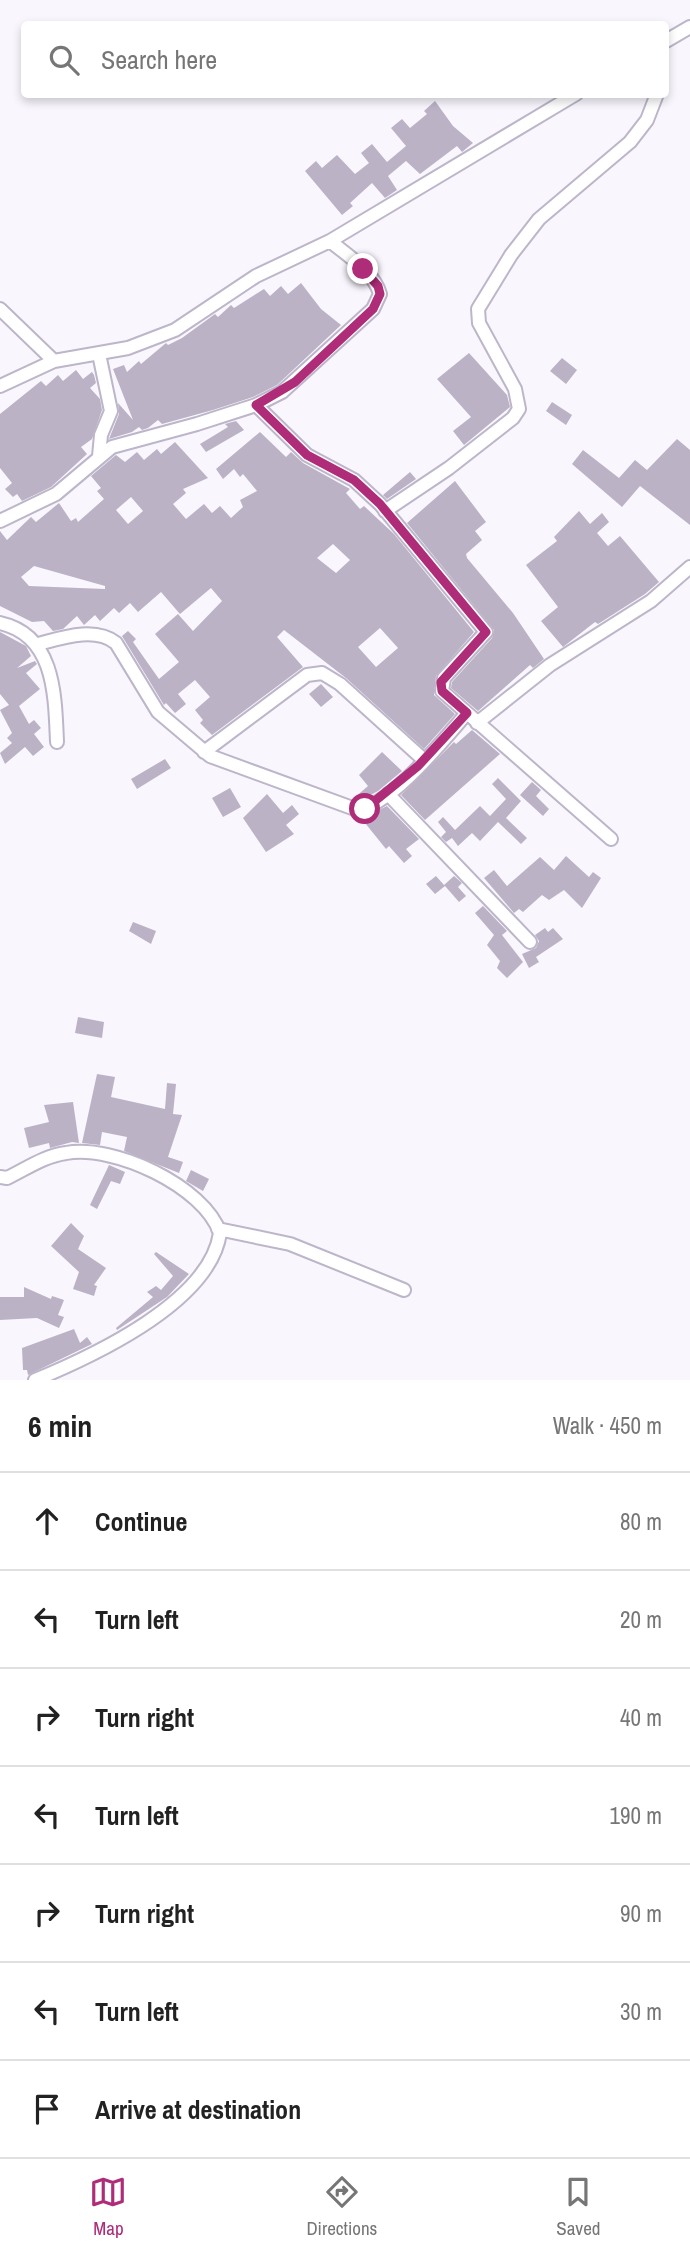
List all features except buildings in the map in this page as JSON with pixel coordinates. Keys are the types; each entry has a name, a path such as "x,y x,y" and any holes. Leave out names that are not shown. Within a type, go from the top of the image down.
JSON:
{"street":[{"path":"669,39 690,27"},
{"path":"0,386 54,360 128,348 175,330 256,276 330,241 569,98"},
{"path":"386,511 468,453 513,418 519,409 515,388 479,323 478,309 511,255 539,219 630,142 647,120 655,98"},
{"path":"0,521 56,494 99,456 127,441 179,429 256,405 295,382 377,303 380,294 378,286 330,241"},
{"path":"0,309 54,360"},
{"path":"99,354 111,411 101,435 99,456"},
{"path":"256,405 307,455 354,480 386,511 486,632 441,682 442,691 611,839"},
{"path":"477,723 550,665 651,601 690,567"},
{"path":"0,623 26,632 38,644 46,658 58,742"},
{"path":"38,644 76,635 101,635 113,640 158,712 204,752 215,759 355,809 365,809 388,794 467,713"},
{"path":"204,752 307,675 322,673 340,684 424,760"},
{"path":"388,794 530,942"},
{"path":"0,1177 7,1178 67,1152 104,1154 154,1171 206,1209 218,1229 214,1253 189,1286 165,1309 129,1335 35,1380"},
{"path":"218,1229 290,1244 404,1290"}],"route":[{"path":"363,269 378,286 380,294 373,309 295,382 256,405 307,455 354,480 365,489 486,632 484,638 441,682 442,691 467,713 418,766 388,794 365,809"}]}
